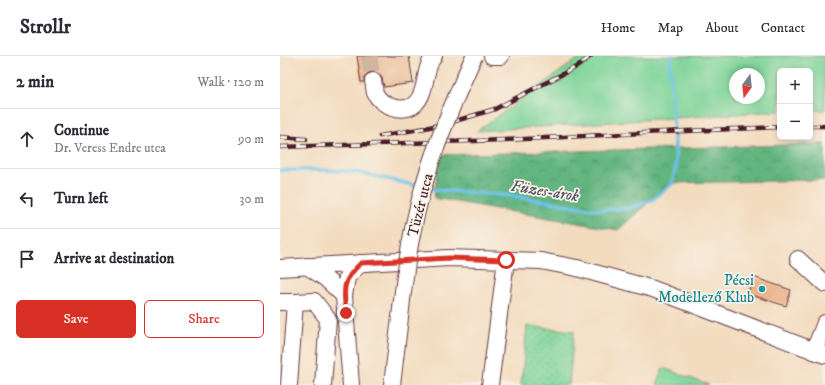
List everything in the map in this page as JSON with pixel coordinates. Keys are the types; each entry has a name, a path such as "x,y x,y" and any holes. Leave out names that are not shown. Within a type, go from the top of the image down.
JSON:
{"street":[{"name":"Tüzér utca","path":"392,385 400,309 414,226 421,196 429,167 451,107 474,56"},
{"path":"492,56 501,56"},
{"path":"373,80 375,92 380,99 388,105 398,108 408,107 415,104 421,94 431,58"},
{"path":"280,268 449,258 541,261 577,268 648,288 819,353 825,323"},
{"path":"798,259 825,284"},
{"path":"490,385 506,260"},
{"path":"351,385 344,296 347,277 351,271 361,263"},
{"path":"307,266 325,278 344,296"},
{"path":"289,385 288,302 314,301 328,319 324,385"}],"green space":[{"path":"582,56 825,56 825,110 813,110 813,68 777,68 777,111 477,131"},
{"path":"825,144 825,180 670,183 618,230 434,198 439,155"},
{"path":"527,326 574,331 569,385 521,385"},
{"path":"663,368 709,385 657,385"}],"building":[{"path":"357,56 409,56 413,83 384,87 382,78 375,72 367,74 364,78 364,82 361,82"},
{"name":"Pécsi Modellező Klub","path":"753,277 791,290 786,306 748,294"}],"waterway":[{"name":"Füzes-árok","path":"427,188 513,196 599,210 630,208 652,200 672,184 676,166 670,62 672,56"},
{"name":"Füzes-árok","path":"280,170 327,170 356,172 419,186"}],"tunnel":[{"path":"369,56 373,81"}],"railway":[{"path":"380,136 452,122 495,109 578,66 591,56"},
{"path":"813,126 825,126"},
{"path":"280,147 505,140 777,127"},
{"path":"280,137 306,139"}],"place":[{"name":"Pécsi Modellező Klub","path":"762,289"}],"route":[{"path":"346,313 344,296 347,277 351,271 361,263 449,258 506,260"}]}
